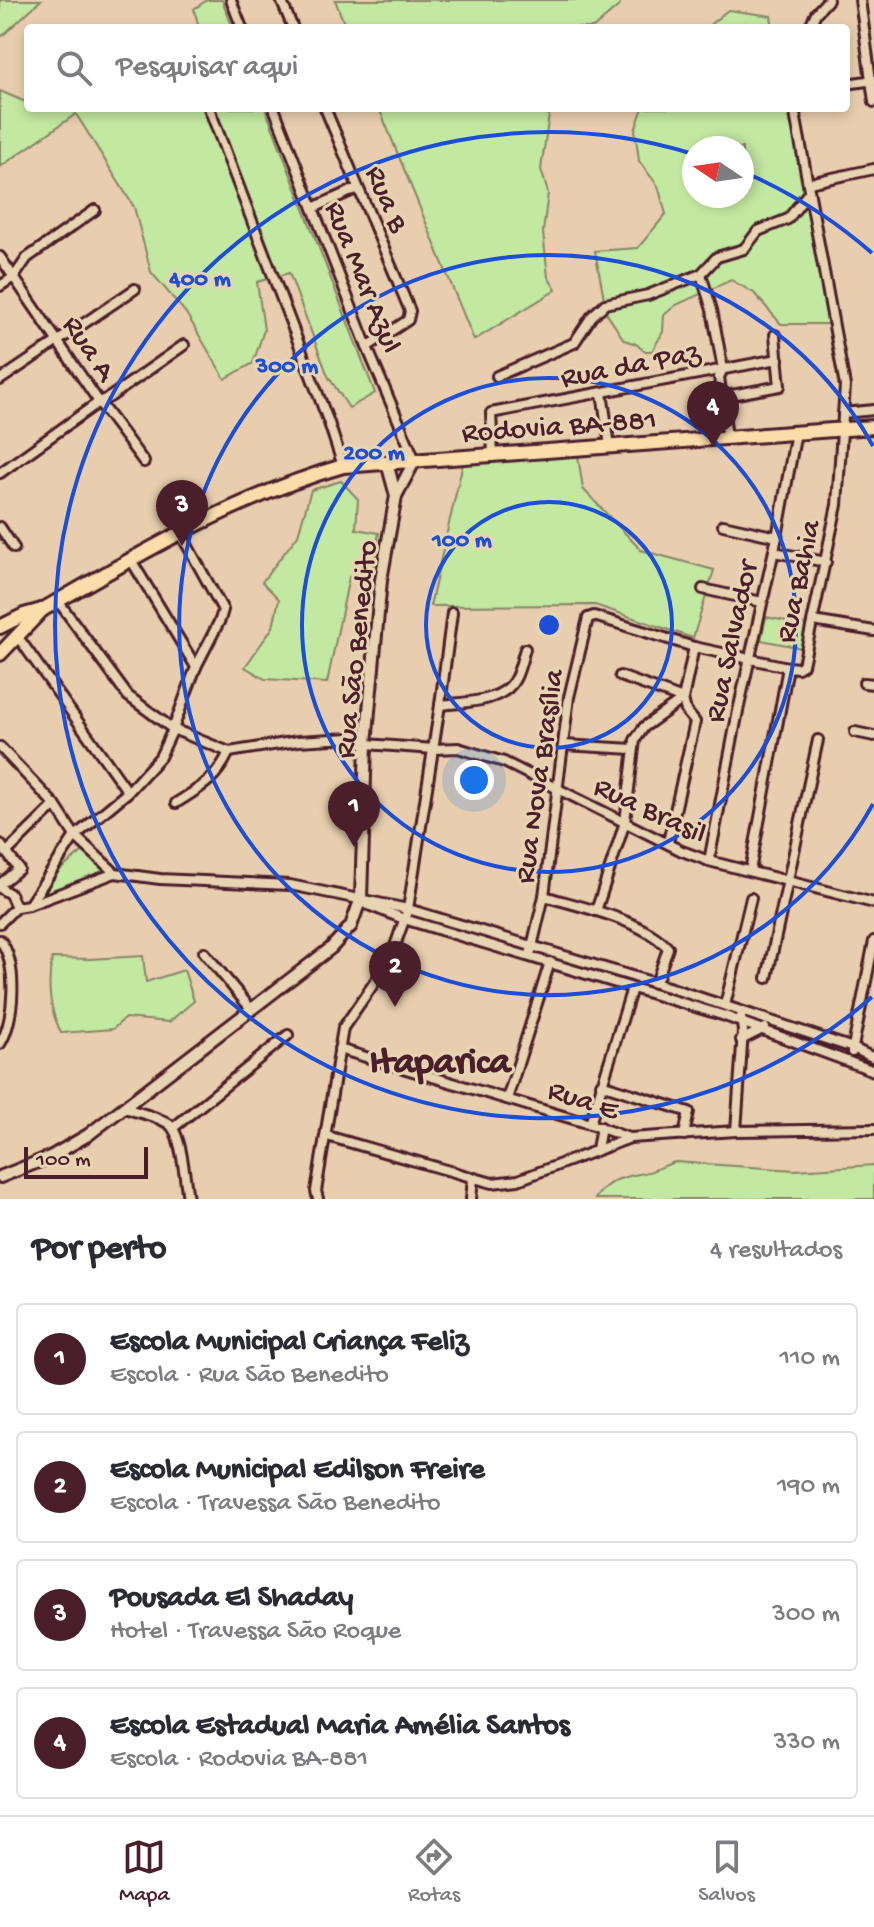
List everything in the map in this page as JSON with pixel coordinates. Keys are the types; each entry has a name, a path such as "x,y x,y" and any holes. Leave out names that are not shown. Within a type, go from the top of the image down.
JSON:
{"main road":[{"name":"Rodovia BA-881","path":"42,610 180,532 273,490 343,466 874,427"},
{"path":"0,627 42,610"},
{"path":"0,654 42,610"}],"street":[{"path":"231,0 240,24"},
{"path":"281,0 291,24"},
{"path":"811,24 828,0"},
{"path":"860,0 874,102"},
{"path":"850,83 873,80"},
{"path":"211,112 343,466"},
{"name":"Rua Mar Azul","path":"276,112 367,347 415,460"},
{"name":"Rua B","path":"327,112 411,315 367,347"},
{"name":"Rua Bahia","path":"750,871 788,667 803,665 826,562 837,505 845,386 795,112"},
{"path":"497,376 574,343 592,316 605,304 648,295 701,274 717,257 744,249 758,231 788,219 809,188 874,169"},
{"path":"313,208 358,188"},
{"path":"0,286 14,277 27,258 95,210"},
{"name":"Rua A","path":"0,257 144,462"},
{"path":"701,274 712,310 723,369 719,377 727,437"},
{"path":"0,380 135,289"},
{"path":"721,397 781,386 775,335"},
{"path":"0,473 184,345"},
{"name":"Rua da Paz","path":"493,455 491,413 778,359"},
{"path":"602,393 610,446"},
{"path":"843,413 874,410"},
{"name":"Rua Salvador","path":"709,861 796,432"},
{"name":"Rua São Benedito","path":"359,900 366,740 381,580 396,496 415,460"},
{"name":"Rua São Benedito","path":"387,463 396,496"},
{"path":"723,525 777,537"},
{"path":"0,527 14,548"},
{"path":"29,905 75,836 128,792 160,757 196,667 220,620 223,610 180,532"},
{"path":"774,552 826,562"},
{"path":"131,560 196,667"},
{"path":"703,589 762,602"},
{"path":"58,601 128,696 173,729 229,752 211,781 176,803"},
{"path":"318,1199 316,1191 343,1028 390,960 408,909 452,613"},
{"name":"Rua Nova Brasília","path":"532,950 544,896 569,697 588,618 594,616 694,647 788,667"},
{"path":"813,621 874,631"},
{"path":"18,637 128,792"},
{"path":"668,842 695,722 686,711 683,699 694,647"},
{"path":"440,705 495,697 515,679 525,649"},
{"path":"620,676 683,699"},
{"path":"864,683 874,684"},
{"path":"596,911 625,822 635,740 644,727 683,699"},
{"path":"855,732 874,736"},
{"name":"Rua Brasil","path":"229,752 298,741 366,740 477,752 504,762 682,851 709,861 874,903"},
{"path":"767,978 818,740"},
{"path":"564,745 633,749"},
{"path":"0,747 55,805 75,836 115,873"},
{"path":"8,851 55,805"},
{"path":"0,844 19,869 0,886 10,894 16,907"},
{"path":"0,923 16,907 115,873 160,879 290,885 408,909 532,950 550,962 632,988 853,1048 874,1058"},
{"path":"544,896 596,911 651,934 668,948 656,983"},
{"path":"725,1005 751,898"},
{"path":"359,900 404,919 599,965 725,1005 741,1016 743,1031 736,1131"},
{"path":"0,1177 64,1151 125,1108 338,943 351,926 359,900"},
{"path":"0,940 11,967 11,990 9,1026 0,1044"},
{"path":"850,1061 874,941"},
{"path":"204,952 251,1009"},
{"path":"507,1099 550,962"},
{"path":"596,976 599,965"},
{"path":"665,997 668,987"},
{"path":"590,1124 632,988"},
{"path":"741,1040 766,1024"},
{"path":"766,1024 874,1071"},
{"path":"173,1128 288,1035"},
{"name":"Rua E","path":"339,1049 630,1138"},
{"path":"601,1084 689,1112 684,1135"},
{"path":"125,1108 161,1120 173,1128 178,1139 188,1199"},
{"path":"597,1149 601,1127"},
{"path":"327,1136 492,1183 518,1180 630,1138 736,1131 874,1129"},
{"path":"471,1199 473,1179"}],"green space":[{"path":"0,0 41,0 0,38"},
{"path":"207,0 222,0 231,24 198,24 194,9"},
{"path":"335,0 620,0 620,5 598,24 344,24"},
{"path":"728,10 771,16 772,24 711,24"},
{"path":"0,91 24,101 24,112 267,112 375,393 349,408 328,376 289,273 257,282 264,330 253,363 225,379 186,313 151,272 134,207 76,114 0,167"},
{"path":"381,112 549,112 541,169 548,193 543,232 548,277 556,290 474,340"},
{"path":"642,112 790,112 804,176 828,324 781,324 754,293 731,280 676,305 664,315 663,332 652,351 644,351 624,340 607,314 595,251 638,248 666,214 658,186 639,161 635,130"},
{"path":"578,456 583,489 641,550 714,570 693,638 595,605 430,606 463,463"},
{"path":"341,481 358,499 356,529 379,533 371,579 349,577 327,683 265,679 245,667 273,627 279,599 262,582 298,535 311,490"},
{"path":"766,617 806,625 802,648 761,640"},
{"path":"86,849 106,872 36,899 49,879"},
{"path":"143,956 146,982 184,970 194,1001 169,1022 125,1018 113,1029 61,1033 50,996 52,958"},
{"path":"675,1162 796,1170 874,1165 874,1199 595,1199 616,1180"}],"place":[{"name":"Escola Estadual Maria Amélia Santos","path":"713,447"},
{"name":"Pousada El Shaday","path":"182,546"},
{"name":"Escola Municipal Criança Feliz","path":"354,847"},
{"name":"Escola Municipal Edilson Freire","path":"395,1007"}],"district":[{"name":"Itaparica","path":"440,1058"}]}
